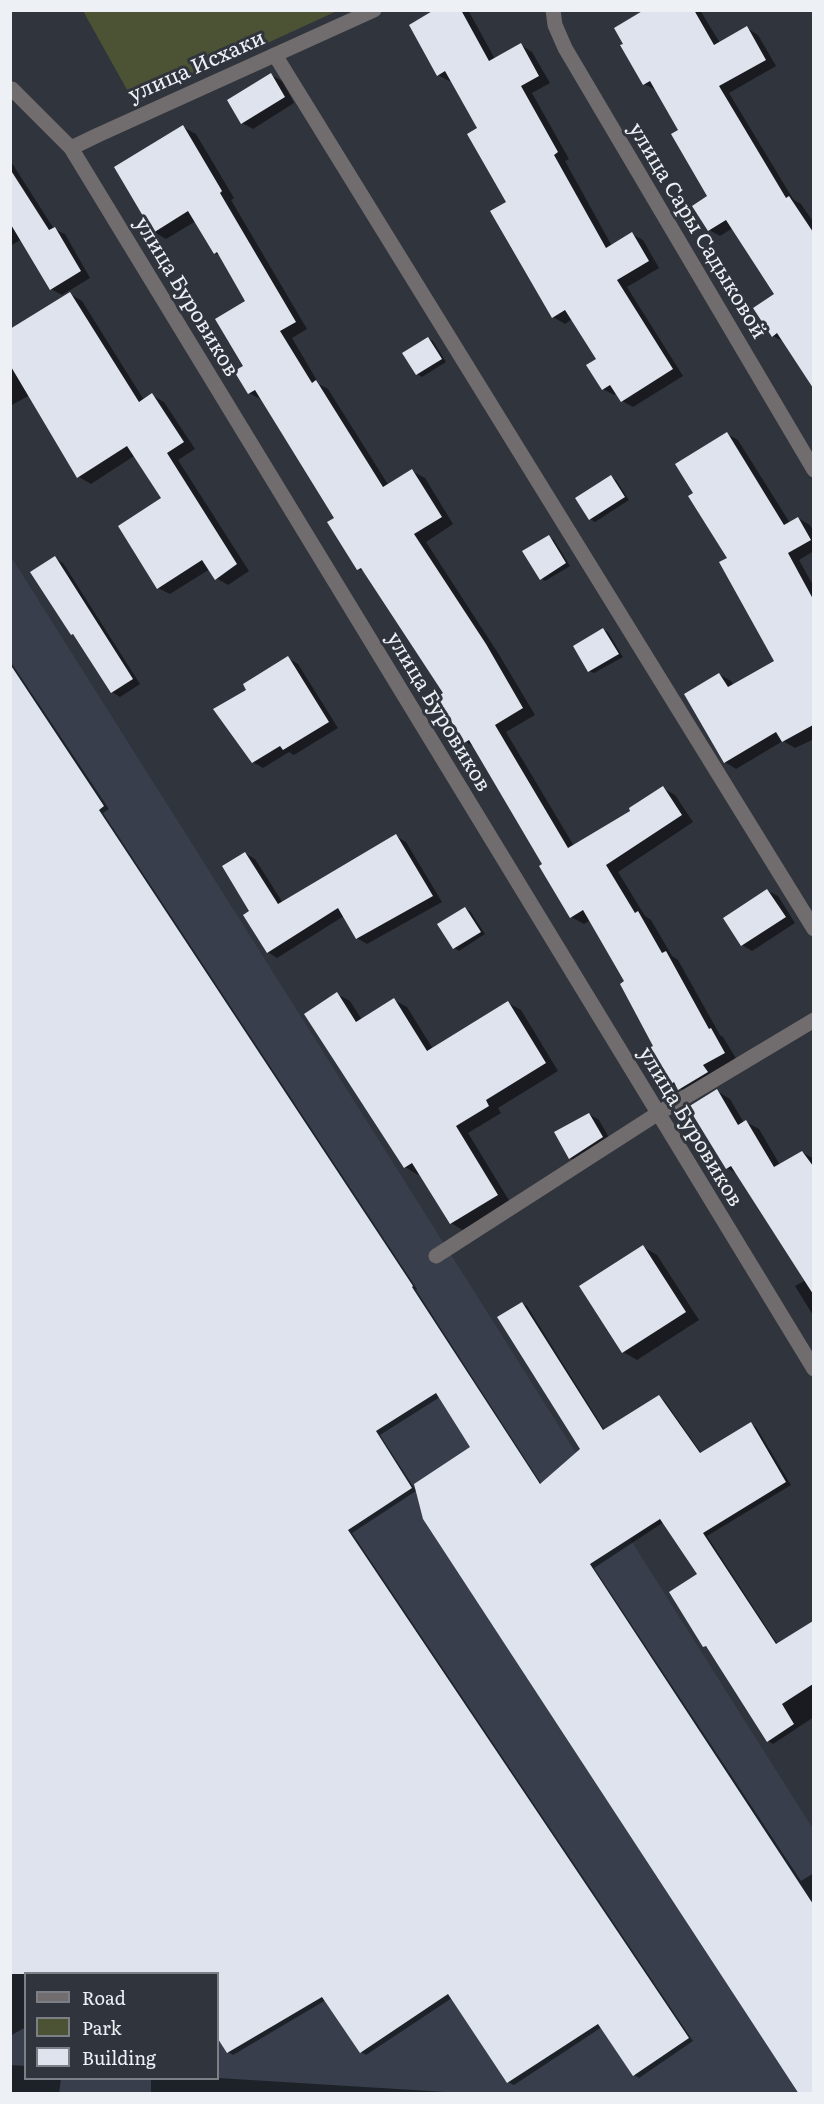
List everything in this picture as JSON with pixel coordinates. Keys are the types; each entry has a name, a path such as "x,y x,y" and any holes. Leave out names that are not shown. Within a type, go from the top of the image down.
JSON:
{"street":[{"name":"улица Исхаки","path":"72,148 374,10"},
{"name":"улица Сары Садыковой","path":"553,10 555,25 565,48 813,470"},
{"path":"275,55 813,929"},
{"name":"улица Буровиков","path":"12,89 72,148 813,1369"},
{"path":"436,1256 657,1114 813,1020"}],"shaded area":[{"path":"10,555 813,1829 813,2093 11,2093"}],"green space":[{"path":"83,11 337,11 135,104"}],"building":[{"path":"434,10 461,10 489,61 521,43 539,76 521,86 558,152 554,155 606,248 632,232 649,261 617,280 673,369 621,402 610,385 602,390 586,365 596,359 565,310 552,318 490,211 506,202 467,134 477,128 445,71 437,76 409,25"},
{"path":"644,10 694,10 714,45 747,26 766,60 719,86 786,198 789,196 813,232 813,388 777,333 772,337 753,308 774,294 726,220 708,231 692,206 707,196 671,134 678,130 650,81 643,85 620,45 623,44 614,28"},
{"path":"271,73 285,97 241,124 227,100"},
{"path":"183,125 296,322 280,331 312,383 316,380 383,487 412,469 442,517 414,534 486,644 523,708 495,725 568,848 630,811 629,808 663,786 682,815 606,865 635,913 638,911 662,953 666,951 709,1029 711,1028 725,1053 703,1065 708,1072 678,1090 674,1082 670,1085 649,1048 653,1046 620,984 624,981 583,910 570,918 539,866 542,864 469,740 464,743 437,697 443,693 361,568 357,570 327,522 334,518 255,390 248,394 234,371 243,366 215,319 245,301 217,252 214,254 188,211 153,233 114,167"},
{"path":"10,169 49,230 55,227 81,271 50,290 10,223"},
{"path":"70,292 139,402 152,393 184,442 167,453 237,564 215,580 202,560 157,589 118,526 161,498 127,446 77,478 10,365 10,329"},
{"path":"428,337 442,359 416,375 402,353"},
{"path":"727,432 784,525 798,517 811,540 788,553 813,599 813,725 782,742 776,732 724,763 684,694 719,673 728,687 774,661 719,562 727,558 688,496 693,493 675,464"},
{"path":"611,475 625,497 589,520 575,498"},
{"path":"549,535 566,563 540,580 522,551"},
{"path":"55,556 133,679 111,693 30,572"},
{"path":"603,628 619,654 588,672 573,646"},
{"path":"288,656 329,722 283,750 280,746 252,763 213,709 246,690 243,684"},
{"path":"10,664 104,806 99,810 413,1286 540,1484 580,1449 497,1317 522,1302 603,1430 659,1395 700,1453 751,1422 786,1482 703,1533 776,1644 813,1621 813,1684 782,1704 794,1724 767,1742 669,1592 697,1574 660,1519 590,1564 813,1904 813,2094 799,2094 423,1519 414,1484 470,1447 436,1393 376,1431 412,1488 348,1530 689,2038 633,2076 598,2024 507,2083 448,1994 360,2053 322,1997 227,2053 219,2041 219,1972 24,1972 24,1974 10,1974"},
{"path":"396,834 433,896 356,939 338,908 267,953 243,915 249,911 222,866 245,852 278,904"},
{"path":"767,889 786,917 741,946 723,918"},
{"path":"465,907 481,932 453,949 437,924"},
{"path":"337,992 356,1022 394,998 427,1051 508,1001 546,1063 486,1100 489,1106 456,1126 498,1195 450,1224 412,1163 404,1168 304,1014"},
{"path":"717,1089 738,1125 746,1120 774,1167 802,1151 813,1166 813,1294 731,1166 726,1169 688,1107"},
{"path":"589,1113 603,1137 569,1159 554,1132"},
{"path":"643,1245 686,1312 622,1353 579,1286"}]}
